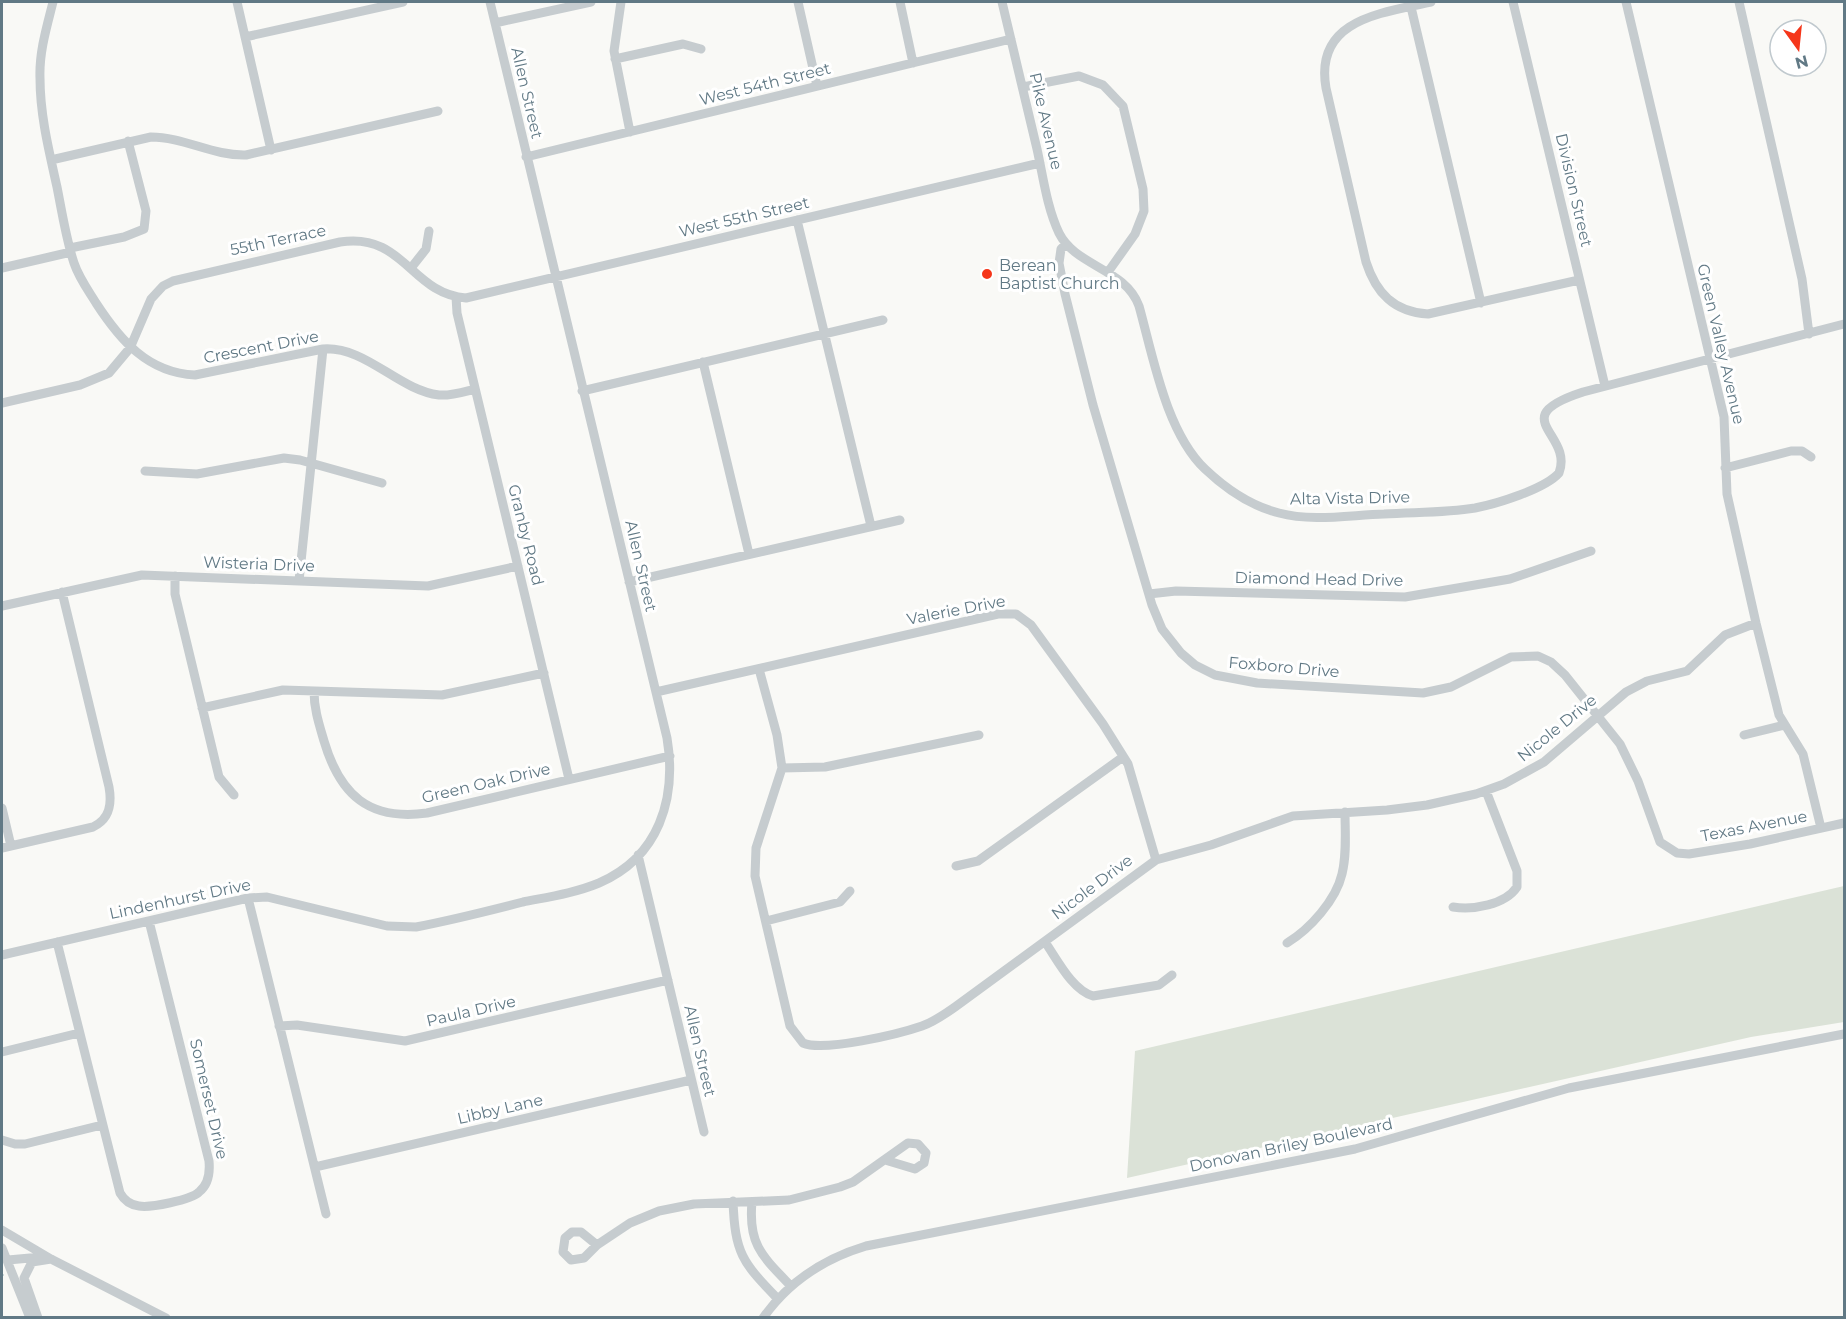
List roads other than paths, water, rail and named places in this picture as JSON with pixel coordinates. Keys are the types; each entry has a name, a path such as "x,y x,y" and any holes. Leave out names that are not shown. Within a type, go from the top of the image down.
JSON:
{"street":[{"name":"Crescent Drive","path":"53,2 43,44 39,75 43,117 71,250 83,282 130,348 145,360 177,373 195,375 323,349 343,350 429,392 452,394 475,390"},
{"path":"237,2 271,150"},
{"path":"245,37 403,2"},
{"name":"Allen Street","path":"490,2 670,756 672,779 667,804 656,830 638,855 704,1132"},
{"path":"495,23 591,2"},
{"path":"621,2 614,43 615,59 630,132"},
{"path":"798,2 817,86"},
{"path":"900,2 913,63"},
{"name":"Pike Avenue","path":"1002,2 1053,217 1066,244"},
{"path":"1431,2 1367,17 1349,26 1334,41 1324,67 1326,88 1372,279 1383,295 1402,309 1428,314 1579,280"},
{"name":"Division Street","path":"1514,2 1605,386"},
{"name":"Green Valley Avenue","path":"1626,2 1711,360 1726,432 1726,494 1756,622 1775,700 1785,725 1803,754 1821,828"},
{"path":"1739,2 1802,279 1809,334"},
{"path":"1411,6 1481,303"},
{"name":"West 54th Street","path":"526,157 1011,39"},
{"path":"615,59 683,44 701,49"},
{"path":"1023,87 1079,76 1103,85 1123,106 1143,189 1144,211 1135,234 1108,272"},
{"path":"51,159 151,137 167,138 218,153 236,155 271,150 438,111"},
{"path":"2,268 124,237 144,229 146,211 128,141"},
{"name":"West 55th Street","path":"456,297 477,296 1040,163"},
{"path":"797,220 871,526"},
{"path":"411,268 426,249 429,231"},
{"name":"55th Terrace","path":"130,348 146,308 157,291 183,277 355,240 382,246 434,288 456,297"},
{"name":"Alta Vista Drive","path":"1066,244 1125,284 1138,302 1166,400 1192,454 1221,484 1265,509 1302,517 1461,510 1491,503 1530,489 1551,480 1560,471 1560,461 1544,413 1554,403 1605,386"},
{"name":"Foxboro Drive","path":"1066,244 1059,255 1059,263 1093,405 1149,594 1162,629 1181,653 1204,670 1231,680 1423,693 1451,687 1511,657 1538,656 1556,666 1597,715 1625,755 1658,838 1670,850"},
{"name":"Granby Road","path":"456,297 475,390 569,779"},
{"path":"582,391 883,320"},
{"path":"1605,386 1845,324"},
{"path":"2,403 95,380 115,368 130,348"},
{"path":"299,581 323,349"},
{"path":"703,362 749,554"},
{"path":"1725,468 1791,451 1802,451 1811,457"},
{"path":"145,471 197,474 284,458 313,463 382,483"},
{"path":"629,582 900,520"},
{"name":"Diamond Head Drive","path":"1149,594 1188,591 1405,597 1510,579 1592,551"},
{"name":"Wisteria Drive","path":"2,606 141,575 428,586 518,566"},
{"path":"175,576 176,594 219,777 225,788 234,795"},
{"path":"2,808 6,847 93,827 103,821 110,805 109,787 62,592"},
{"name":"Valerie Drive","path":"656,692 989,616 1013,614 1023,617 1031,624 1123,757 1130,771 1156,860"},
{"name":"Nicole Drive","path":"759,669 777,735 782,768 756,848 755,876 790,1026 803,1044 816,1047 904,1031 931,1022 1156,860 1211,845 1293,816 1427,805 1486,791 1514,780 1544,762 1597,715 1636,686 1687,671 1725,635 1756,622"},
{"path":"202,708 273,691 442,695 544,673"},
{"name":"Green Oak Drive","path":"314,691 315,712 334,772 355,797 386,813 411,815 427,813 670,756"},
{"path":"1744,735 1785,725"},
{"path":"782,768 825,767 979,735"},
{"path":"956,866 978,861 1123,757"},
{"path":"1453,907 1471,908 1500,900 1517,887 1517,870 1486,791"},
{"path":"1287,943 1314,921 1339,883 1343,866 1345,812"},
{"name":"Texas Avenue","path":"1670,850 1689,854 1750,844 1845,823"},
{"name":"Lindenhurst Drive","path":"2,955 248,898 267,897 387,926 416,927 590,886 615,874 638,855"},
{"path":"766,921 837,903 843,900 850,891"},
{"path":"248,898 326,1214"},
{"name":"Somerset Drive","path":"57,942 118,1187 128,1203 148,1207 186,1198 199,1192 208,1176 209,1161 149,921"},
{"path":"1045,942 1074,982 1084,992 1093,996 1159,985 1172,975"},
{"name":"Paula Drive","path":"279,1026 297,1025 405,1041 668,980"},
{"path":"2,1052 79,1033"},
{"name":"Donovan Briley Boulevard","path":"763,1317 790,1285 833,1258 866,1246 1355,1149 1569,1088 1845,1034"},
{"name":"Libby Lane","path":"315,1167 691,1080"},
{"path":"2,1140 25,1144 102,1125"},
{"path":"597,1245 630,1223 659,1211 694,1204 789,1200 825,1193 853,1182 885,1160"},
{"path":"734,1201 735,1239 740,1255 777,1298"},
{"path":"752,1202 752,1234 764,1257 790,1285"},
{"path":"2,1230 51,1259 166,1317"},
{"path":"735,1239 752,1234"},
{"path":"29,1246 2,1249 30,1317"},
{"path":"8,1260 28,1256 51,1259"},
{"path":"749,1267 764,1257"},
{"path":"38,1317 25,1284 26,1272 32,1262 51,1259"}],"place":[{"name":"Berean Baptist Church","path":"987,274"}]}
